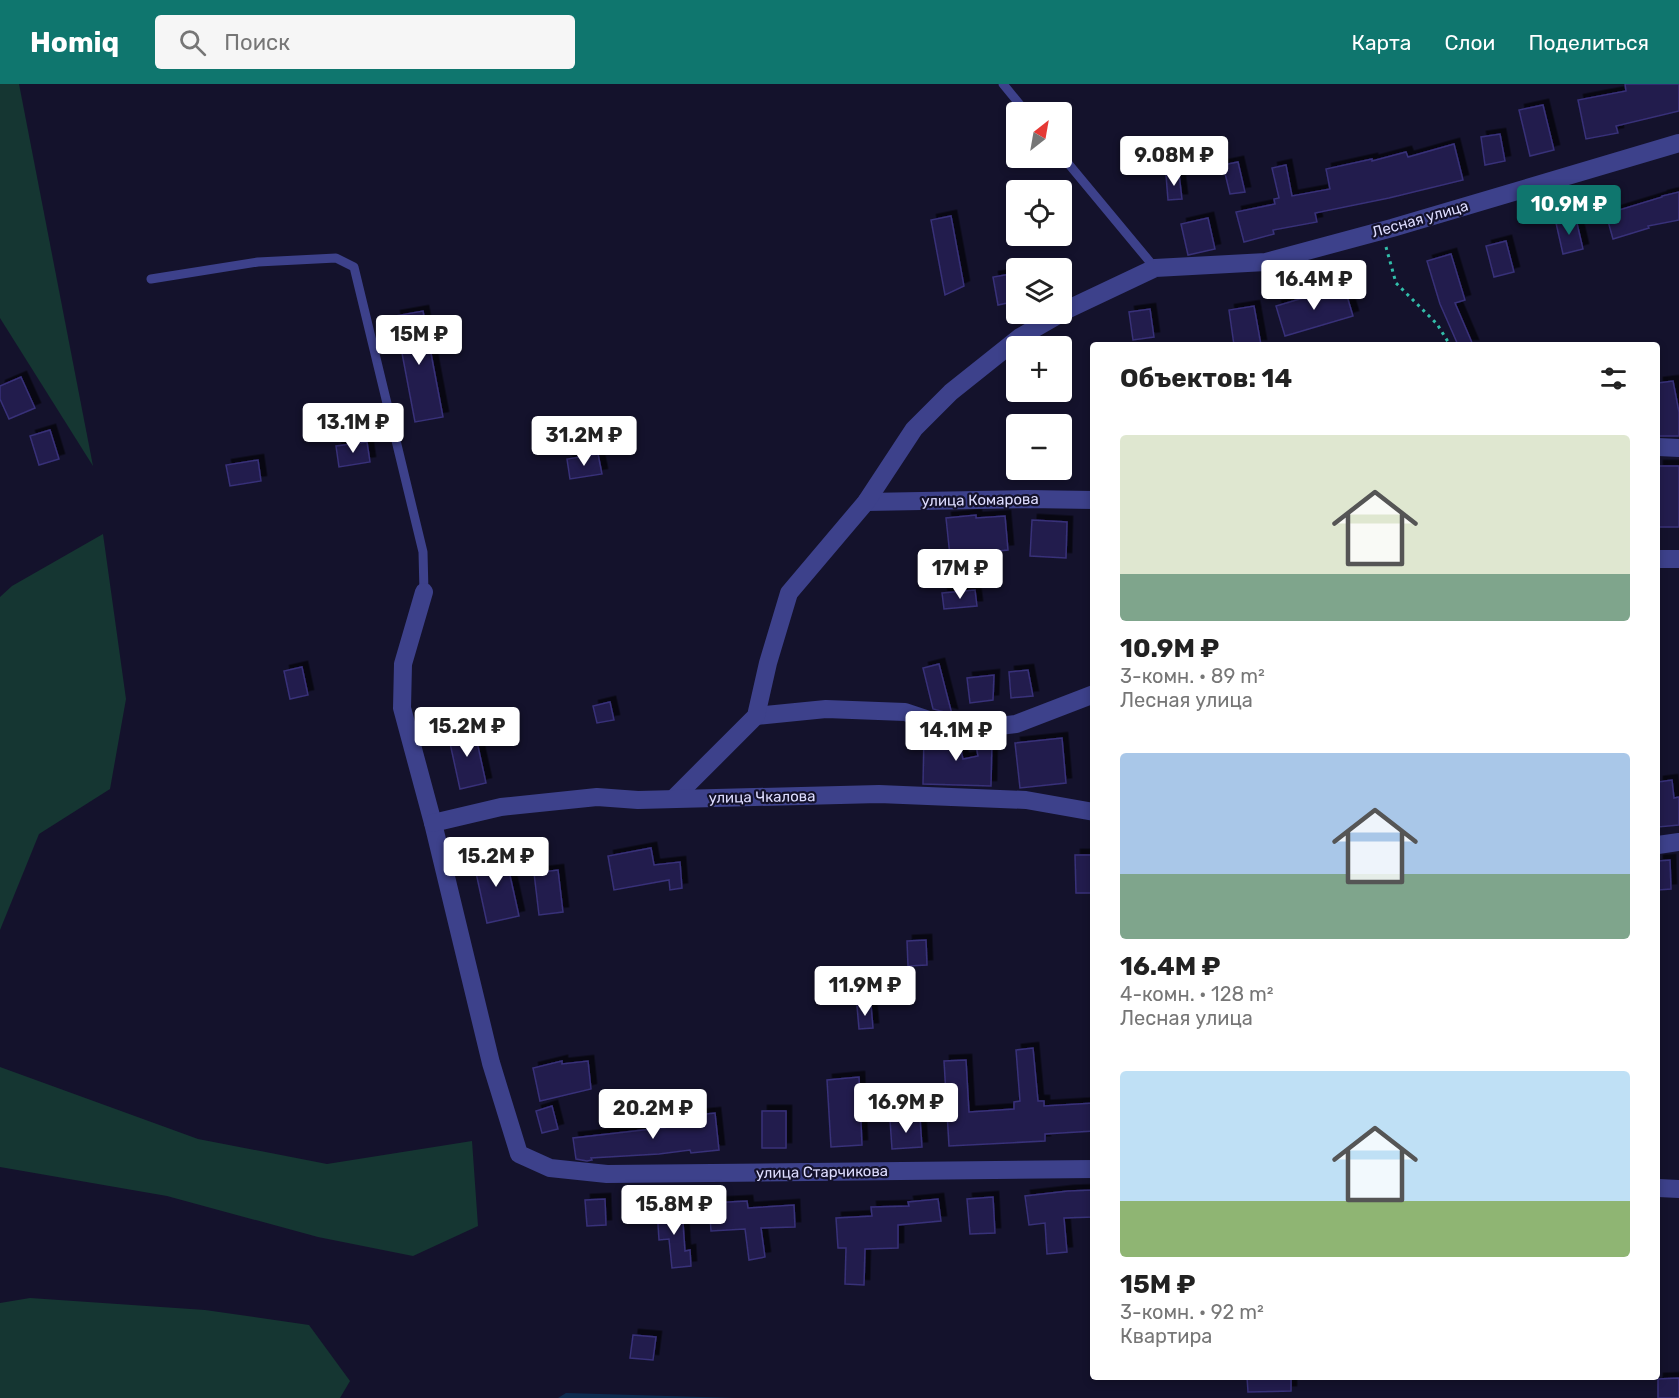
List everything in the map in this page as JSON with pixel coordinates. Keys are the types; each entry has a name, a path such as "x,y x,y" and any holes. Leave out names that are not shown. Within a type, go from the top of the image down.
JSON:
{"street":[{"name":"Лесная улица","path":"1155,268 1266,262 1382,231 1679,143"},
{"path":"1072,308 1155,268"},
{"path":"673,799 756,716 768,663 789,593 867,502 914,429 951,392 1020,337 1042,324"},
{"path":"1660,447 1679,448"},
{"name":"улица Комарова","path":"867,502 1090,500"},
{"path":"1660,559 1679,559"},
{"path":"424,592 403,664 402,708 433,823"},
{"path":"756,716 825,709 905,712 938,723 974,729 1016,724 1090,696"},
{"name":"улица Чкалова","path":"433,823 501,807 597,797 638,800 890,795 1026,800 1090,811"},
{"name":"улица Старчикова","path":"433,823 491,1064 519,1154 550,1168 607,1174 1090,1169"},
{"path":"1660,845 1679,842"},
{"path":"1660,1188 1679,1189"}],"lane":[{"path":"1003,84 1018,102"},
{"path":"1072,168 1155,268"},
{"path":"151,279 258,262 336,258 354,267 423,552 424,592"}],"path":[{"path":"1382,231 1396,283 1437,324 1448,342"}],"green space":[{"path":"0,84 19,84 93,466 0,318"},
{"path":"103,534 126,699 110,789 39,834 0,930 0,597 12,586"},
{"path":"0,1067 198,1139 327,1164 472,1141 478,1226 413,1256 318,1237 167,1196 0,1167"},
{"path":"30,1298 205,1310 309,1325 350,1381 340,1398 0,1398 0,1303"}],"water":[{"path":"566,1393 736,1398 558,1398"}],"building":[{"path":"1625,84 1679,84 1679,111 1616,126 1618,133 1586,139 1578,100 1626,91"},
{"path":"1543,105 1554,150 1530,156 1519,110"},
{"path":"1500,134 1505,161 1485,165 1481,137"},
{"path":"1454,144 1463,180 1315,213 1317,222 1273,230 1274,234 1244,242 1236,212 1275,204 1274,199 1279,198 1272,168 1286,165 1292,196 1330,189 1326,169 1406,152 1408,157"},
{"path":"1238,162 1245,192 1230,194 1223,165"},
{"path":"1179,174 1182,199 1168,200 1166,175"},
{"path":"1679,192 1679,220 1648,226 1649,228 1613,239 1606,214"},
{"path":"951,216 964,286 945,295 931,220"},
{"path":"1208,218 1215,249 1188,255 1181,224"},
{"path":"1576,219 1583,249 1563,254 1556,223"},
{"path":"1506,241 1514,272 1494,277 1486,246"},
{"path":"1451,254 1465,300 1455,303 1472,342 1457,342 1440,304 1427,261"},
{"path":"1006,275 1006,303 998,305 993,277"},
{"path":"1344,286 1353,316 1285,336 1276,306"},
{"path":"1254,306 1260,342 1234,342 1229,310"},
{"path":"1150,309 1154,337 1133,340 1129,312"},
{"path":"423,311 443,417 415,422 395,316"},
{"path":"21,377 35,408 9,419 0,399 0,386"},
{"path":"1673,381 1679,412 1679,436 1660,436 1660,383"},
{"path":"50,430 59,459 39,465 30,436"},
{"path":"367,442 370,462 339,467 336,446"},
{"path":"598,454 602,474 570,479 567,459"},
{"path":"258,460 261,481 230,486 226,465"},
{"path":"1660,466 1679,466 1679,527 1660,527"},
{"path":"976,515 976,518 1005,516 1008,550 950,556 946,518"},
{"path":"1032,520 1067,522 1066,558 1030,556"},
{"path":"975,590 977,606 944,609 942,593"},
{"path":"939,664 952,714 933,709 923,668"},
{"path":"302,667 308,695 290,699 284,671"},
{"path":"1028,670 1033,696 1011,698 1009,672"},
{"path":"994,675 993,700 970,703 967,678"},
{"path":"610,702 614,720 597,723 593,706"},
{"path":"474,728 486,783 460,789 448,734"},
{"path":"924,735 958,738 963,759 978,756 975,740 992,738 991,786 923,784"},
{"path":"1062,738 1066,783 1020,788 1015,743"},
{"path":"1672,780 1674,798 1679,797 1679,825 1660,827 1660,782"},
{"path":"651,848 654,865 680,862 682,888 670,890 669,880 614,890 608,856"},
{"path":"505,853 519,916 487,923 473,859"},
{"path":"1075,855 1090,855 1090,893 1076,893"},
{"path":"1670,860 1671,889 1660,890 1660,861"},
{"path":"558,870 563,912 539,915 534,873"},
{"path":"926,940 927,965 908,966 907,941"},
{"path":"871,1005 873,1028 859,1029 857,1006"},
{"path":"1033,1048 1038,1101 1044,1101 1044,1106 1090,1103 1090,1131 1045,1134 1045,1141 949,1146 944,1061 966,1060 969,1112 1014,1109 1014,1102 1020,1101 1016,1050"},
{"path":"562,1061 562,1064 588,1061 591,1089 540,1101 533,1068"},
{"path":"859,1077 862,1145 831,1147 827,1080"},
{"path":"552,1106 558,1129 542,1133 536,1111"},
{"path":"762,1111 786,1111 786,1148 762,1148"},
{"path":"715,1113 719,1150 691,1153 690,1150 591,1158 592,1160 587,1161 576,1159 573,1138 669,1127 669,1120"},
{"path":"920,1118 922,1147 892,1149 890,1120"},
{"path":"1090,1190 1090,1217 1064,1218 1067,1252 1047,1254 1045,1223 1029,1225 1025,1196"},
{"path":"993,1197 995,1233 970,1234 967,1199"},
{"path":"605,1199 606,1225 587,1226 585,1200"},
{"path":"938,1199 941,1221 898,1225 898,1248 865,1249 864,1285 845,1284 846,1248 838,1248 836,1218 872,1216 871,1207 909,1206 908,1202"},
{"path":"747,1201 748,1208 794,1205 795,1227 761,1228 765,1257 749,1260 745,1229 711,1231 709,1203"},
{"path":"682,1208 685,1251 690,1250 691,1266 672,1268 669,1239 659,1240 657,1209"},
{"path":"633,1335 656,1337 653,1360 630,1358"},
{"path":"1679,1378 1679,1398 1658,1398 1658,1380"},
{"path":"1247,1380 1291,1380 1291,1391 1248,1392"}]}
